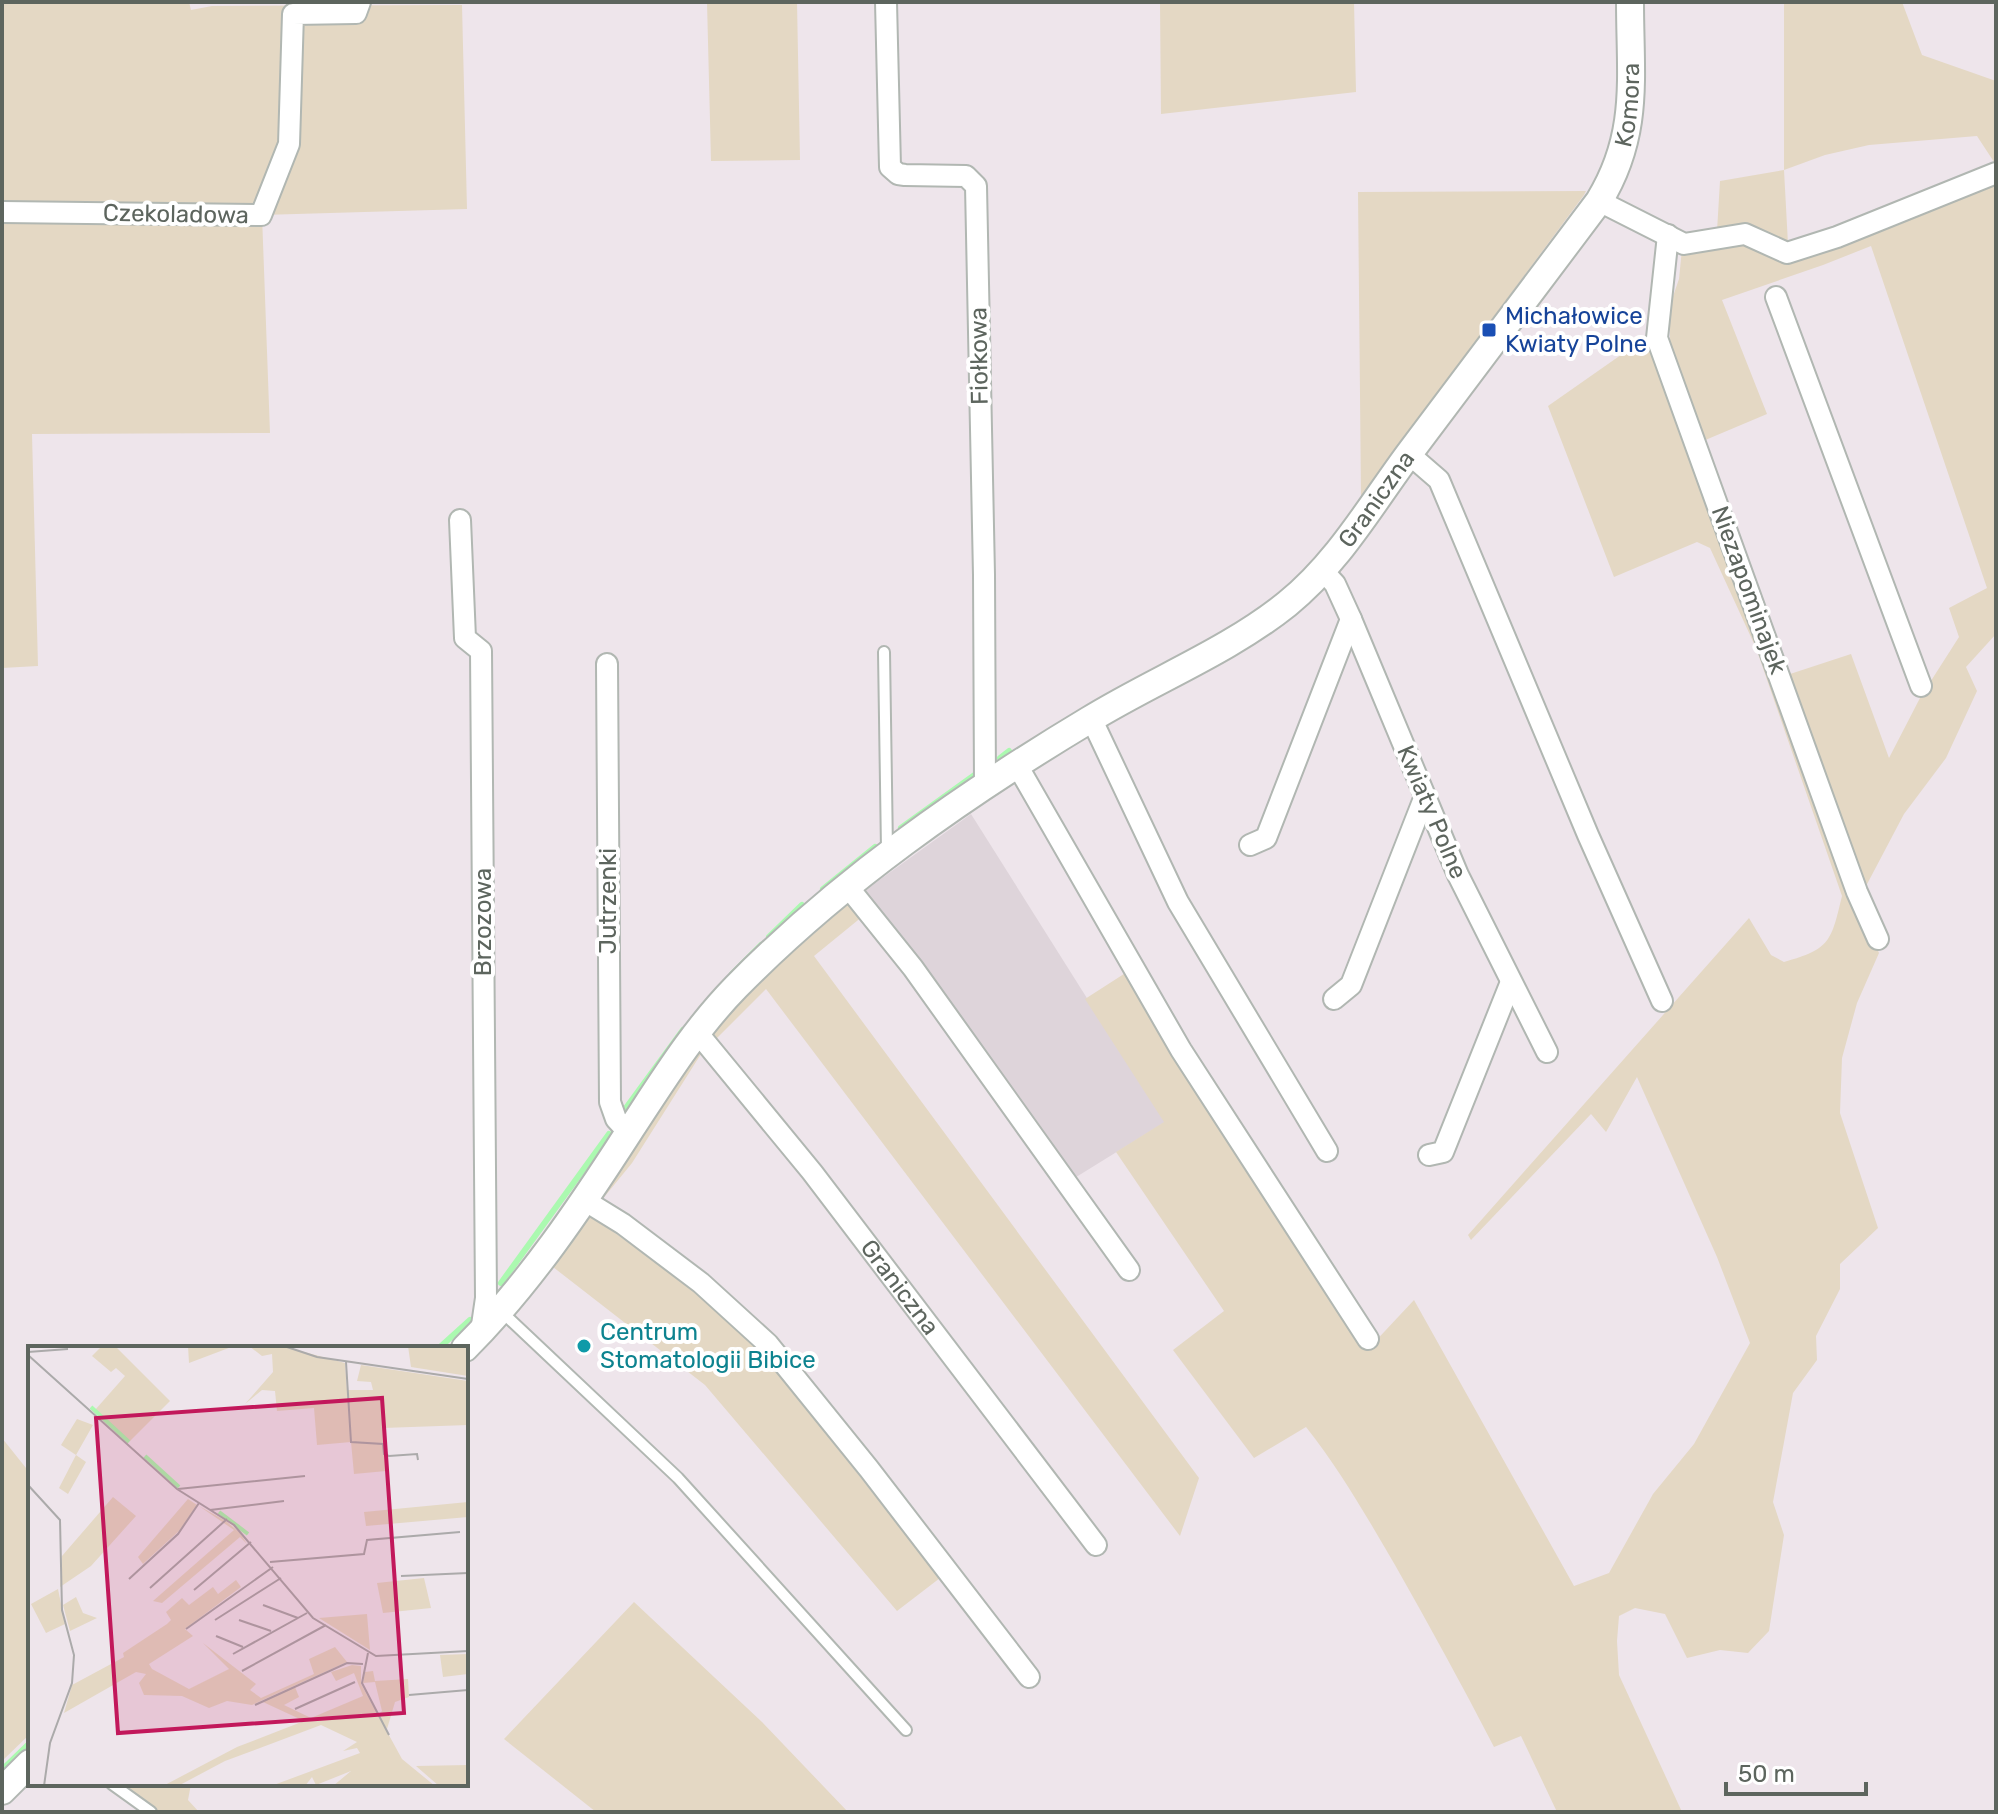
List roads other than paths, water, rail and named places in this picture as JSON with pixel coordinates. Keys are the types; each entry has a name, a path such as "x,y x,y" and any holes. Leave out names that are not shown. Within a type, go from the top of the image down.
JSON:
{"street":[{"name":"Czekoladowa","path":"2,212 261,215 289,144 293,14 356,13 360,2"},
{"name":"Fiołkowa","path":"886,2 890,167 898,174 905,175 966,176 976,186 985,785"},
{"name":"Komora","path":"1409,454 1599,201 1612,179 1629,128 1630,2"},
{"path":"1599,201 1684,244 1745,234 1787,253 1837,237 1996,173"},
{"name":"Niezapominajek","path":"1668,235 1657,338 1857,892 1878,939"},
{"path":"1776,297 1921,686"},
{"name":"Graniczna","path":"473,1340 501,1311 584,1200 674,1061 735,988 817,912 985,785 1091,718 1241,637 1289,602 1355,531 1409,454 1439,480 1588,835 1662,1001"},
{"name":"Brzozowa","path":"460,520 465,638 481,651 486,1298 473,1340"},
{"name":"Kwiaty Polne","path":"1322,570 1335,584 1458,875 1547,1052"},
{"path":"1250,845 1266,838 1351,619"},
{"name":"Jutrzenki","path":"607,664 610,1102 616,1119 629,1133"},
{"path":"1091,718 1178,902 1327,1151"},
{"path":"1017,765 1181,1050 1368,1339"},
{"path":"1334,999 1351,985 1425,796"},
{"path":"848,887 913,968 1129,1270"},
{"path":"1429,1155 1443,1152 1511,982"},
{"name":"Graniczna","path":"697,1032 812,1172 1096,1545"},
{"path":"584,1200 623,1224 701,1283 768,1344 1029,1677"},
{"path":"2,1791 28,1765"}],"lane":[{"path":"884,652 887,857"},
{"path":"501,1311 678,1478 906,1730"},
{"path":"115,1786 151,1812"}],"waterway":[{"path":"1000,758 1009,751"},
{"path":"901,828 976,774"},
{"path":"823,889 875,847"},
{"path":"769,937 802,905"},
{"path":"732,974 761,945"},
{"path":"626,1108 683,1030"},
{"path":"501,1283 609,1134"},
{"path":"441,1346 470,1320"},
{"path":"2,1770 28,1745"}],"place":[{"name":"Michałowice Kwiaty Polne","path":"1489,330"},
{"name":"Centrum Stomatologii Bibice","path":"584,1346"}]}
